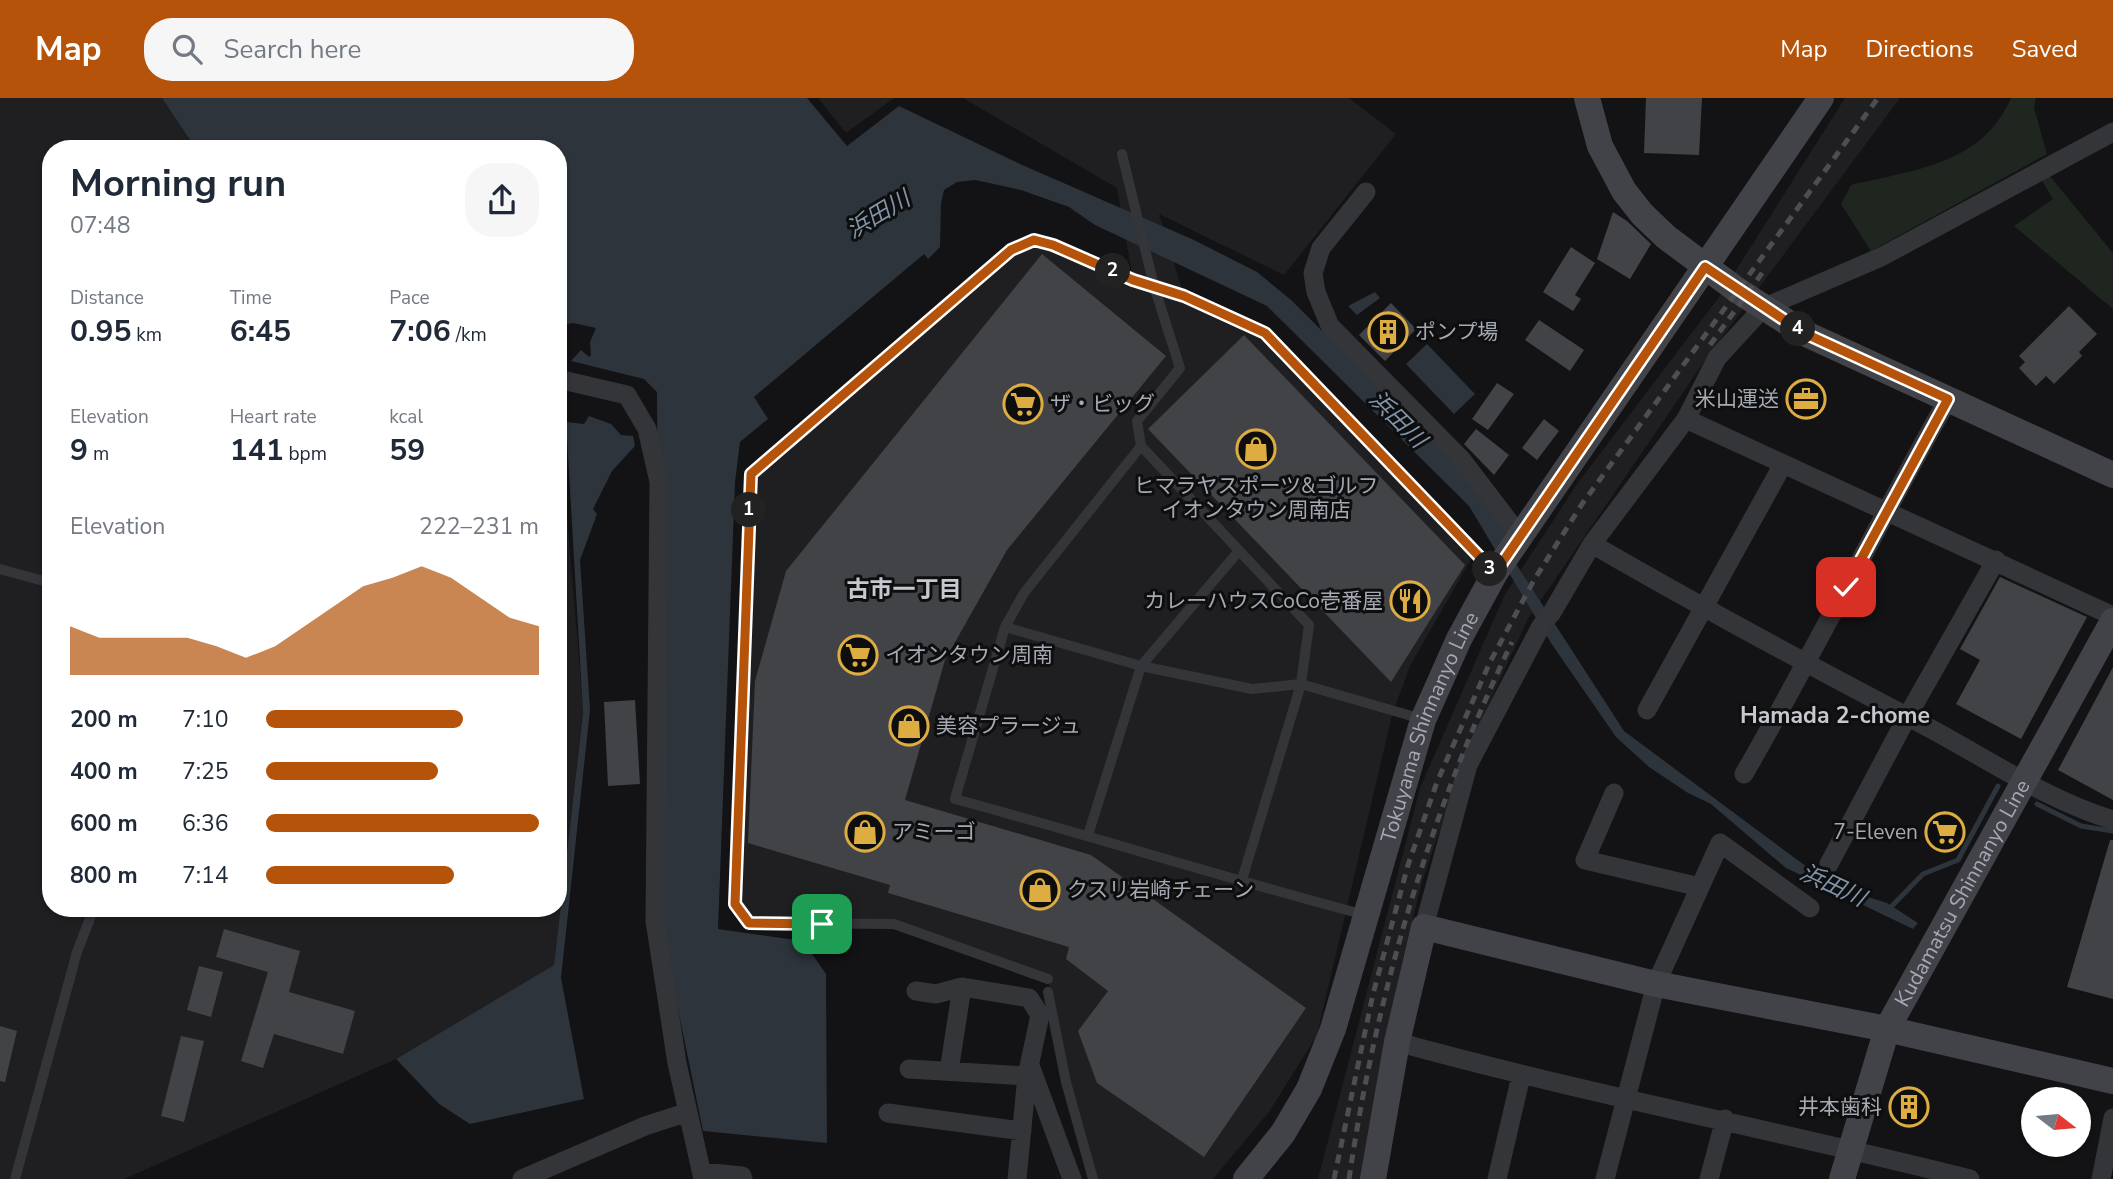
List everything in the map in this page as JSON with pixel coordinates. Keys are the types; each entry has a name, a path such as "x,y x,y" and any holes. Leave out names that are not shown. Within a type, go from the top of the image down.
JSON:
{"main road":[{"path":"1587,98 1600,146 1624,191 1666,237 1705,267 1804,333 2113,475"},
{"name":"Tokuyama Shinnanyo Line","path":"1246,1179 1283,1133 1310,1089 1333,1029 1423,719 1459,639 1508,554 1821,98"},
{"name":"Kudamatsu Shinnanyo Line","path":"1842,1179 1887,1029 2113,619"},
{"path":"1373,1179 1397,1042 1424,927 1656,984 1887,1029 2113,1081"}],"street":[{"path":"1424,927 1468,765 1548,618 1592,544 1686,419 1717,358 1763,308 1881,257 2113,132"},
{"path":"1366,192 1321,248 1313,273 1316,292 1330,326 1462,460 1508,554"},
{"path":"567,381 626,395 648,429 659,482 655,921 688,1112 702,1176 743,1179"},
{"path":"1744,775 1948,399"},
{"path":"1686,419 1782,466 1886,509 1996,560 2113,619"},
{"path":"1647,710 1782,466"},
{"path":"1592,544 1702,608 2025,780 2043,793 2113,820"},
{"path":"1829,864 1907,717 1996,560"},
{"path":"1614,793 1586,860 1700,887"},
{"path":"1605,1179 1656,984 1720,843 1810,908"},
{"path":"916,991 936,994 962,987 1029,998 1040,1015 1028,1070 1017,1179"},
{"path":"949,1072 962,987"},
{"path":"1397,1042 1521,1076 1725,1119 1970,1179"},
{"path":"909,1069 949,1072 1028,1070"},
{"path":"1028,1070 1072,1179"},
{"path":"1497,1179 1521,1076"},
{"path":"522,1179 645,1126 688,1112"},
{"path":"888,1113 1023,1131"},
{"path":"2101,1179 2113,1118"},
{"path":"1709,1179 1725,1119"}],"lane":[{"path":"1122,154 1154,286 1180,368 1137,421 1141,446 1309,625 1301,684 1241,883"},
{"path":"1048,979 894,924 749,923 735,904 751,474 1011,250 1034,240 1184,296 1265,333 1508,554"},
{"path":"1141,446 1024,593 1005,627 955,799 1088,835 1241,883 1365,915"},
{"path":"1088,835 1141,666 1238,552"},
{"path":"0,569 42,581"},
{"path":"1005,627 1141,666 1252,688 1301,684 1423,719"},
{"path":"15,1179 76,952 90,917"},
{"path":"1048,992 1066,1082 1093,1179"}],"shaded area":[{"path":"0,98 162,98 190,140 42,140 42,917 559,917 554,965 396,1059 124,1179 0,1179"},
{"path":"818,98 894,98 846,133"},
{"path":"963,98 1349,98 1396,134 1284,275 1159,214 1184,296 1265,333 1474,554 1410,666 1392,715 1317,1035 1269,1112 1213,1179 1097,1179 1065,1066 1048,979 894,924 749,923 735,904 751,474 1011,250 1034,240 1133,279 1117,188"},
{"path":"1845,98 1900,98 1706,359 1528,619 1467,751 1422,882 1401,966 1361,1179 1318,1179 1420,788 1505,594 1577,484 1719,297"},
{"path":"2011,98 2036,98 2034,108 2047,154 1871,251 1841,204 1851,185 1921,169 1964,151 1982,138 1998,120"},
{"path":"2049,175 2113,253 2113,309 2014,226 2053,199 2041,179"},
{"path":"567,515 583,708 567,850"}],"water":[{"name":"浜田川","path":"162,98 807,98 847,146 899,106 1020,164 1194,240 1257,272 1291,300 1457,465 1504,528 1516,564 1624,731 1811,870 1855,893 1887,903 1918,923 1913,929 1786,868 1711,804 1688,793 1649,767 1616,737 1551,643 1469,506 1267,306 1095,225 1069,207 1021,190 975,180 957,182 944,190 940,247 928,259 924,254 754,397 768,419 740,442 735,482 718,929 803,941 826,974 827,1143 703,1131 660,921 657,392 644,379 571,361 581,350 589,357 591,355 590,342 596,328 567,324 567,140 190,140"},
{"path":"1375,292 1380,298 1357,315 1348,306"},
{"path":"1427,344 1475,394 1454,414 1406,364"},
{"path":"589,416 611,424 621,435 633,436 635,446 612,471 593,509 597,514 580,560 590,710 561,978 584,1099 470,1124 439,1104 396,1059 554,965 560,917 567,917 567,852 583,712 567,422 584,424"}],"building":[{"path":"1646,98 1702,98 1699,155 1644,153"},
{"path":"1613,212 1627,221 1651,244 1630,279 1597,259"},
{"path":"1571,247 1595,263 1575,295 1581,299 1573,311 1543,292"},
{"path":"1042,254 1166,356 1007,550 945,660 905,800 1091,855 1306,1008 1204,1157 1097,1083 1078,1031 1108,991 1066,959 1069,947 888,893 890,885 748,843 755,681 786,571"},
{"name":"ポンプ場","path":"1391,303 1416,329 1385,361 1359,335"},
{"path":"2069,306 2097,334 2079,352 2082,356 2054,384 2046,376 2036,386 2019,368 2025,362 2019,356"},
{"path":"1539,320 1584,350 1570,371 1525,340"},
{"path":"1244,335 1465,565 1391,682 1148,429"},
{"name":"米山運送","path":"1805,381 1821,389 1808,417 1792,409"},
{"path":"1497,383 1514,394 1488,430 1472,419"},
{"path":"1544,419 1559,431 1537,460 1522,448"},
{"path":"1476,429 1509,455 1494,475 1464,444"},
{"path":"2000,577 2087,617 2021,739 1956,704 1980,660 1960,649"},
{"path":"2113,667 2113,800 2058,770"},
{"path":"635,700 640,784 608,786 604,702"},
{"path":"2110,840 2113,840 2113,999 2067,987"},
{"path":"224,929 300,951 289,992 355,1011 343,1054 274,1034 263,1068 241,1061 268,972 216,957"},
{"path":"199,966 223,972 211,1017 187,1010"},
{"path":"0,1026 17,1031 5,1082 0,1081"},
{"path":"181,1036 204,1041 184,1122 161,1116"},
{"name":"井本歯科","path":"1903,1091 1923,1097 1914,1123 1895,1116"}],"waterway":[{"path":"1888,910 1923,874 1958,860 1998,786"},
{"path":"2037,804 2081,826 2113,831"}],"railway":[{"path":"1334,1179 1373,994 1408,865 1437,782 1490,662 1534,580 1582,504 1878,98"},
{"path":"1710,345 1765,269"},
{"path":"1349,1179 1374,1041 1410,904 1456,771 1512,642"}],"place":[{"name":"ポンプ場","path":"1388,332"},
{"name":"米山運送","path":"1806,399"},
{"name":"ザ・ビッグ","path":"1023,404"},
{"name":"ヒマラヤスポーツ&ゴルフ イオンタウン周南店","path":"1256,449"},
{"name":"カレーハウスCoCo壱番屋","path":"1410,601"},
{"name":"イオンタウン周南","path":"858,655"},
{"name":"美容プラージュ","path":"909,726"},
{"name":"アミーゴ","path":"865,832"},
{"name":"7-Eleven","path":"1945,832"},
{"name":"クスリ岩崎チェーン","path":"1040,890"},
{"name":"井本歯科","path":"1909,1107"}],"district":[{"name":"古市一丁目","path":"904,589"},
{"name":"Hamada 2-chome","path":"1835,715"}],"route":[{"path":"822,924 749,923 735,904 751,474 1011,250 1034,240 1053,245 1133,280 1184,296 1265,333 1495,573 1705,267 1804,333 1948,399 1846,587"}]}
